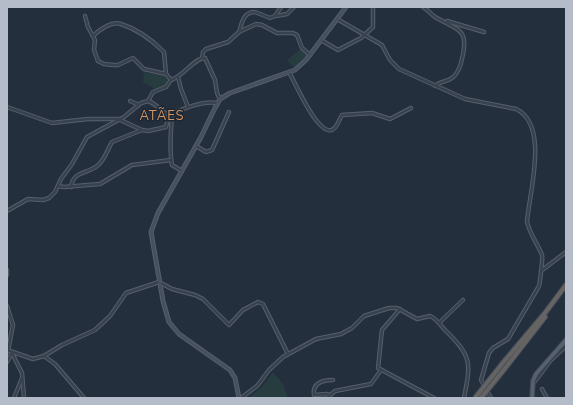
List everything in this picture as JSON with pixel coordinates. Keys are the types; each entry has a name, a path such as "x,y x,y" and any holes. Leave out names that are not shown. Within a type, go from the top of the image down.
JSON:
{"highway":[{"path":"481,398 566,286"},
{"path":"475,398 504,366"}],"main road":[{"path":"240,398 235,378 230,370 179,334 169,322 159,282 151,232 158,213 196,146 220,99 230,93 289,72 300,66 322,40 346,7"},
{"path":"532,398 532,384 536,374 566,340"}],"street":[{"path":"275,16 281,7"},
{"path":"240,32 242,21 246,15 251,12 256,12 270,18 287,14 294,7"},
{"path":"322,40 338,50 344,49 373,27 373,7"},
{"path":"423,7 435,17 484,32"},
{"path":"85,16 88,27 95,40 95,54 100,62 109,65 118,65 132,58 144,69 166,74"},
{"path":"337,19 382,45 390,60 399,69 465,99 521,111 531,123 536,153 527,222 542,256 539,286 510,336 493,348 487,358 481,380 491,398"},
{"path":"435,86 452,78 461,64 463,56 464,34 446,21"},
{"path":"93,36 106,26 120,24 152,41 164,52 166,74 171,80"},
{"path":"7,107 52,123 65,123 77,120 118,119 124,117 139,105 148,101 153,92 166,87 171,80 178,77 202,58 203,52 206,49 228,42 240,32 256,24 262,24 278,33 293,33 297,35 302,48 310,55"},
{"path":"202,58 207,61 215,80 217,93 220,99"},
{"path":"289,72 300,89 306,107 322,128 327,130 331,130 335,127 342,115 372,113 390,119 395,119 411,108"},
{"path":"178,77 181,90 188,107"},
{"path":"130,101 139,105"},
{"path":"148,101 156,103 164,113 171,114 188,107 217,103"},
{"path":"196,146 206,152 212,150 229,112"},
{"path":"118,119 142,130 148,131 166,127 171,114"},
{"path":"171,114 171,160 172,165 182,171"},
{"path":"7,211 28,199 43,200 49,198 55,192 87,137 96,131 105,129 118,119"},
{"path":"71,187 73,180 79,173 96,167 101,162 112,142 142,130"},
{"path":"58,186 71,187 100,184 132,165 171,160"},
{"path":"541,271 566,252"},
{"path":"7,270 7,275"},
{"path":"7,306 13,325 8,350 33,359 44,356 67,342 95,330 110,316 126,293 159,282 172,289 196,295 229,325 243,310 258,302 262,304 266,308 288,354"},
{"path":"439,323 463,300"},
{"path":"240,398 257,386 269,370 288,354 316,339 341,334 352,328 364,316 389,308 400,309 417,319 430,316 439,323 465,351 468,366 464,398"},
{"path":"400,309 382,330 378,368 434,398"},
{"path":"532,384 554,357 566,346"},
{"path":"7,362 12,352"},
{"path":"12,352 23,375 24,398"},
{"path":"44,356 55,364 84,398"},
{"path":"333,380 322,380 316,386 314,395 327,394 328,397 335,391 342,388 365,386 370,384 381,370"},
{"path":"14,398 23,375"},
{"path":"542,389 547,398"}],"green space":[{"path":"302,48 307,56 294,68 287,60"},
{"path":"144,72 164,76 168,82 163,87 155,89 143,82"},
{"path":"273,372 283,384 288,398 248,398 262,387"}],"district":[{"name":"ATÃES","path":"162,115"}]}
